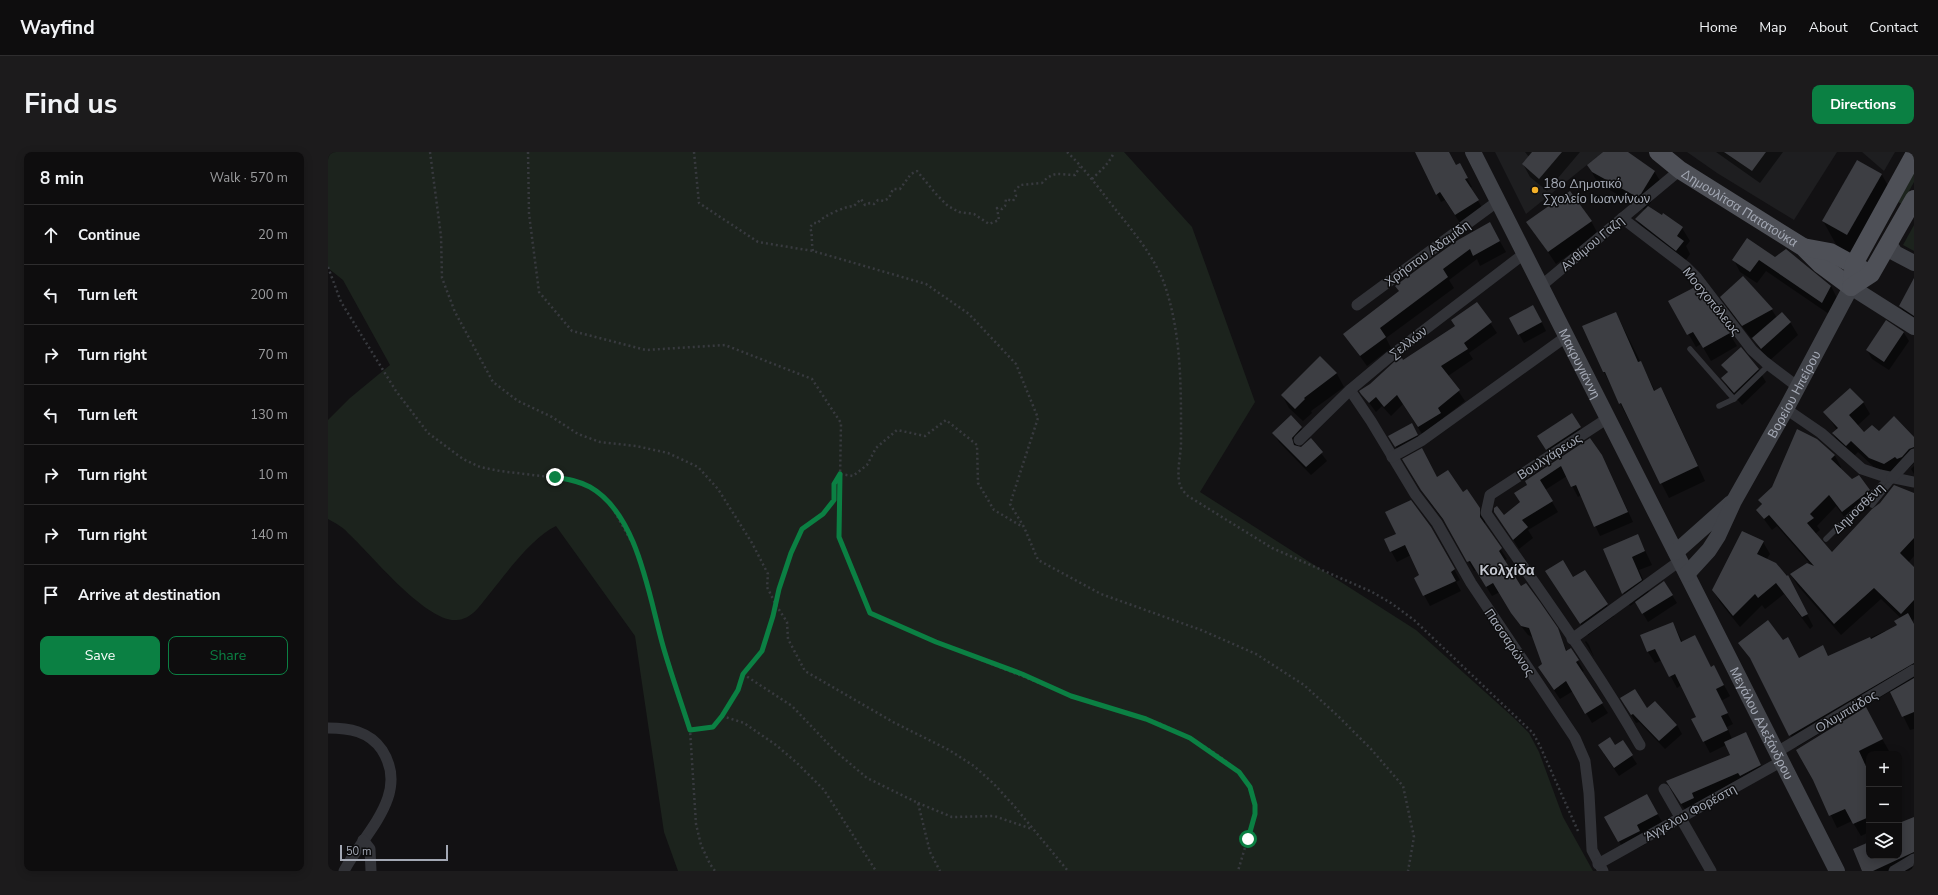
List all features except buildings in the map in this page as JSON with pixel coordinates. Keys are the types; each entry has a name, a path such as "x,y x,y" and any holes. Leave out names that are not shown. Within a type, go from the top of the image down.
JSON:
{"main road":[{"name":"Μακρυγιάννη","path":"1473,152 1681,562"},
{"name":"Δημουλίτσα Πατατούκα","path":"1658,152 1680,170 1803,247 1820,264 1852,287"},
{"name":"Βορείου Ηπείρου","path":"1681,562 1709,550 1734,501 1852,287 1854,264 1914,155"},
{"name":"Βορείου Ηπείρου","path":"1852,287 1871,274 1914,199"},
{"path":"1882,214 1889,244 1896,253 1914,263"},
{"name":"Δημουλίτσα Πατατούκα","path":"1803,247 1830,252 1871,274"},
{"path":"1852,287 1914,327"},
{"name":"Βορείου Ηπείρου","path":"1681,562 1734,501"},
{"name":"Μεγάλου Αλεξάνδρου","path":"1681,562 1837,871"}],"street":[{"name":"Ανθίμου Γαζη","path":"1542,286 1680,170"},
{"name":"Χρήστου Αδαμίδη","path":"1357,305 1498,201"},
{"name":"Μοσχοπόλεως","path":"1622,218 1668,252 1697,278 1743,338 1769,365 1798,387"},
{"name":"Σελλών","path":"1299,440 1350,390 1393,354 1525,253"},
{"path":"1392,457 1421,441 1566,336"},
{"name":"Πασσαρώνος","path":"1350,390 1368,416 1415,494 1437,523 1471,584 1575,738 1585,761 1589,793 1590,840 1592,850 1600,867"},
{"path":"1786,409 1812,426 1862,469 1892,478 1914,482"},
{"name":"Βουλγάρεως","path":"1572,639 1486,513 1490,495 1608,418"},
{"name":"Δημοσθένη","path":"1892,478 1914,454"},
{"path":"1640,745 1623,716 1572,639 1681,562"},
{"name":"Ολυμπιάδος","path":"1780,756 1914,670"},
{"path":"328,728 350,729 366,735 381,748 389,766 392,778 391,791 383,810 344,871"},
{"name":"Άγγελου Φορέστη","path":"1600,867 1780,756"},
{"path":"1664,790 1711,871"},
{"path":"363,840 370,849 371,871"},
{"path":"1894,871 1914,859"}],"lane":[{"path":"1690,349 1734,399"},
{"path":"1719,406 1734,399 1769,365"},
{"path":"1872,505 1892,478"},
{"name":"Δημοσθένη","path":"1826,539 1892,478"}],"path":[{"path":"430,152 441,236 442,278 455,312 493,382 518,401 552,417 578,434 600,442 636,446 668,453 698,467 718,489 752,543 768,574 767,587 787,622 788,639 806,671 893,722 949,750 974,766 994,784 1068,871"},
{"path":"528,152 529,214 539,292 572,331 646,350 726,345 812,379 841,423 839,537 870,613 936,642 1022,674 1071,696 1146,719 1190,738 1217,756 1239,772 1250,787 1255,805 1255,814 1238,871"},
{"path":"694,152 699,203 758,242 813,251 926,284 969,314 1016,364 1038,418 1010,504 1024,527 1038,560 1101,594 1168,617 1256,654 1304,685 1366,744 1403,786 1414,838 1408,871"},
{"path":"1067,152 1092,179 1143,245 1163,282 1178,345 1181,447 1178,473 1180,485 1183,491 1188,496 1230,524 1272,548 1372,592 1414,620 1533,733 1579,833 1582,837 1590,840"},
{"path":"1092,179 1102,170 1114,152"},
{"path":"813,251 813,238 810,227 814,223 818,223 820,218 847,206 854,206 861,199 865,205 870,203 874,204 878,200 884,201 889,198 893,190 900,189 907,182 911,174 917,171 937,196 948,206 959,212 974,214 989,224 999,220 997,208 1002,209 1006,206 1006,199 1013,201 1016,196 1015,191 1020,185 1042,183 1048,176 1055,174 1075,175 1080,167"},
{"path":"328,267 341,302 396,391 428,433 463,459 480,467 500,471 574,480 595,491 612,507 640,557 664,647 690,730 696,824 701,845 715,871"},
{"path":"840,474 853,476 867,465 876,448 897,430 926,436 946,420 977,445 978,483 994,510 1024,527"},
{"path":"690,730 713,727 722,716 738,690 743,674 762,651 776,605 779,589 791,553 802,529 823,514 834,500 834,484 840,474"},
{"path":"743,674 792,706 834,750 867,778 918,803 952,817 994,816 1032,829"},
{"path":"722,716 744,724 776,745 798,763 824,790 876,871"},
{"path":"918,803 930,852 940,871"}],"shaded area":[{"path":"328,152 1124,152 1192,227 1255,402 1200,492 1416,630 1514,718 1529,733 1539,752 1563,817 1593,871 678,871 664,832 635,636 556,526 547,531 528,548 471,615 457,620 444,618 415,599 399,585 346,531 328,519 328,420 350,398 390,365 343,280 328,268"},
{"name":"18ο Δημοτικό Σχολείο Ιωαννίνων","path":"1495,152 1603,152 1526,214"},
{"path":"1687,152 1837,152 1794,220 1717,173"},
{"path":"1862,152 1895,152 1884,171"},
{"path":"1914,173 1914,182 1902,204 1898,202"},
{"path":"1914,225 1914,251 1903,245"}],"place":[{"name":"18ο Δημοτικό Σχολείο Ιωαννίνων","path":"1535,190"}],"district":[{"name":"Κολχίδα","path":"1507,570"}],"route":[{"path":"555,477 574,480 590,487 601,495 612,507 625,527 640,557 664,647 690,730 713,727 722,716 738,690 743,674 762,651 773,616 779,589 791,553 802,529 823,514 834,500 834,484 840,474 839,537 870,613 936,642 1022,674 1071,696 1146,719 1190,738 1239,772 1250,787 1255,805 1255,814 1248,839"}]}
